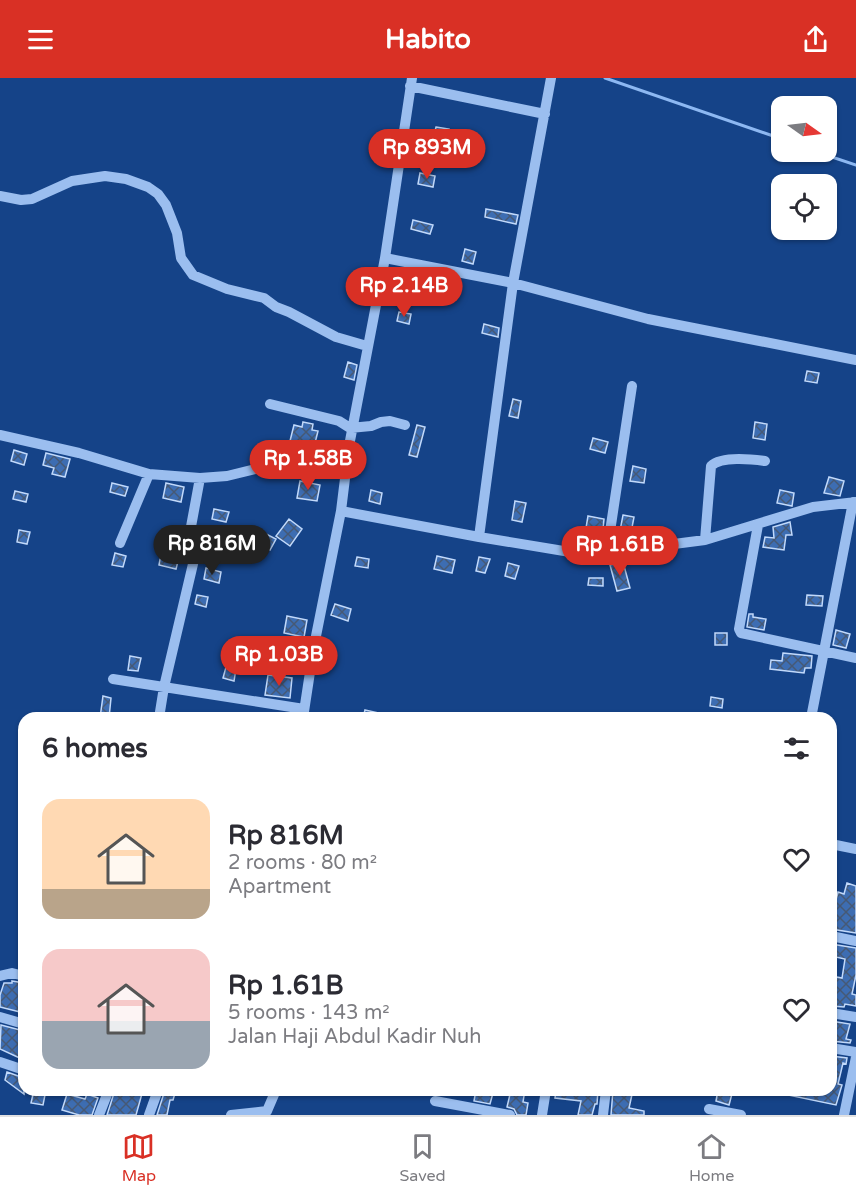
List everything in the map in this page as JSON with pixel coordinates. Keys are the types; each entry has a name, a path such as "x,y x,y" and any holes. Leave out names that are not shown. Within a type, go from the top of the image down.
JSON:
{"street":[{"path":"479,537 513,283 551,78"},
{"path":"304,712 314,646 341,511 352,428 385,258 411,82 545,114"},
{"path":"0,196 21,200 32,199 72,181 105,176 126,179 148,187 158,194 166,206 177,233 181,258 193,275 227,289 264,298 276,307 336,337 367,346"},
{"path":"385,258 513,283 648,320 856,360"},
{"path":"606,558 632,386"},
{"path":"270,404 339,421 352,428 390,421 405,425"},
{"path":"0,435 79,453 149,474 200,478 227,476 349,446"},
{"path":"705,540 711,465 715,462 746,459 765,461"},
{"path":"120,543 149,474"},
{"path":"160,712 197,547 190,532 200,478"},
{"path":"341,511 606,558 705,540 813,507 855,502 812,712"},
{"path":"758,525 739,629 744,635 856,658"},
{"path":"113,679 294,712"},
{"path":"837,845 856,849"},
{"path":"837,937 856,941"},
{"path":"0,976 12,973 18,974"},
{"path":"837,1014 856,1017"},
{"path":"0,1017 18,1022"},
{"path":"837,1050 856,1055 852,1091 844,1115"},
{"path":"0,1062 18,1068"},
{"path":"99,1115 105,1096"},
{"path":"149,1115 156,1096"},
{"path":"231,1115 267,1111 273,1096"},
{"path":"542,1115 545,1096"},
{"path":"603,1115 605,1096"},
{"path":"435,1101 510,1115"},
{"path":"709,1109 741,1115"}],"building":[{"path":"436,127 449,129 447,138 434,135"},
{"path":"420,173 435,176 433,187 418,184"},
{"path":"486,209 518,215 516,224 485,217"},
{"path":"413,220 433,225 430,234 411,229"},
{"path":"465,249 476,252 473,264 462,261"},
{"path":"400,270 416,273 413,286 397,282"},
{"path":"399,312 411,314 409,324 397,321"},
{"path":"484,324 499,328 498,337 482,333"},
{"path":"348,362 357,365 354,380 344,377"},
{"path":"807,371 819,373 817,383 805,381"},
{"path":"513,399 521,401 518,418 509,416"},
{"path":"303,422 313,424 312,430 318,431 314,447 290,441 294,425 302,427"},
{"path":"755,422 767,424 765,440 753,438"},
{"path":"417,425 425,427 417,457 409,455"},
{"path":"593,438 608,442 605,453 590,449"},
{"path":"14,450 27,454 24,465 11,461"},
{"path":"46,453 70,459 65,477 52,474 54,468 43,465"},
{"path":"633,466 646,469 644,483 630,481"},
{"path":"829,477 844,481 840,496 824,493"},
{"path":"300,481 320,485 317,501 297,498"},
{"path":"112,483 128,487 125,496 110,492"},
{"path":"166,483 184,487 181,502 163,498"},
{"path":"371,490 382,493 380,504 369,501"},
{"path":"780,490 794,493 792,506 777,503"},
{"path":"15,491 28,494 26,502 13,499"},
{"path":"515,501 526,503 522,522 512,520"},
{"path":"214,509 229,512 226,522 212,519"},
{"path":"623,515 634,517 630,538 619,536"},
{"path":"588,516 604,519 603,529 599,528 597,536 585,534"},
{"path":"289,519 302,529 290,546 276,536"},
{"path":"790,522 792,535 786,535 784,550 763,547 765,537 774,538 773,527"},
{"path":"19,530 30,532 27,544 17,542"},
{"path":"266,534 276,539 270,550 260,545"},
{"path":"169,535 184,539 176,569 159,565"},
{"path":"115,553 126,556 123,567 112,565"},
{"path":"437,556 455,560 452,573 434,569"},
{"path":"357,557 369,559 368,568 355,566"},
{"path":"479,557 490,559 485,573 476,571"},
{"path":"623,562 630,588 617,591 610,565"},
{"path":"508,563 519,566 515,579 505,576"},
{"path":"206,568 221,572 219,583 204,579"},
{"path":"589,578 603,578 603,586 588,585"},
{"path":"197,595 208,597 206,607 195,604"},
{"path":"807,595 823,596 822,606 806,605"},
{"path":"335,604 351,609 348,621 331,615"},
{"path":"749,614 766,619 764,630 747,627"},
{"path":"287,616 307,620 304,637 284,633"},
{"path":"836,630 850,634 846,648 833,645"},
{"path":"715,633 727,633 727,645 715,645"},
{"path":"322,646 333,650 329,661 320,658"},
{"path":"783,653 812,656 811,668 805,668 804,673 770,669 771,660 782,661"},
{"path":"130,656 141,658 138,671 128,670"},
{"path":"226,667 236,669 234,681 223,678"},
{"path":"268,675 292,678 290,698 265,695"},
{"path":"103,696 111,698 110,712 101,712"},
{"path":"711,697 723,699 722,708 710,706"},
{"path":"847,883 856,886 856,933 837,930 837,896 838,892 844,894"},
{"path":"837,945 856,948 856,975 852,994 856,995 856,1006 845,1004 844,1007 837,1006 837,977 842,978 845,959 837,957"},
{"path":"12,981 18,982 18,1012 0,1007 0,995 4,983 12,983"},
{"path":"837,1022 850,1024 846,1039 851,1040 850,1043 837,1042"},
{"path":"1,1025 18,1029 18,1057 0,1049"},
{"path":"837,1057 847,1058 846,1064 843,1063 838,1084 842,1085 836,1105 793,1096 837,1096"},
{"path":"7,1072 18,1076 18,1090 5,1080"},
{"path":"33,1096 45,1096 43,1105 31,1103"},
{"path":"66,1096 85,1099 86,1096 98,1098 92,1115 79,1115 62,1110"},
{"path":"113,1096 141,1096 136,1115 107,1115"},
{"path":"163,1096 174,1096 173,1100 170,1100 167,1115 157,1115"},
{"path":"475,1096 492,1096 490,1104 474,1101"},
{"path":"510,1096 524,1096 523,1102 528,1103 526,1115 517,1115 514,1109 507,1107"},
{"path":"555,1096 598,1096 592,1115 578,1115 581,1101 555,1098"},
{"path":"613,1096 632,1096 629,1108 644,1111 644,1115 611,1115"},
{"path":"717,1096 731,1096 729,1105 716,1101"}],"waterway":[{"path":"605,78 771,135"},
{"path":"837,159 856,165"}]}
